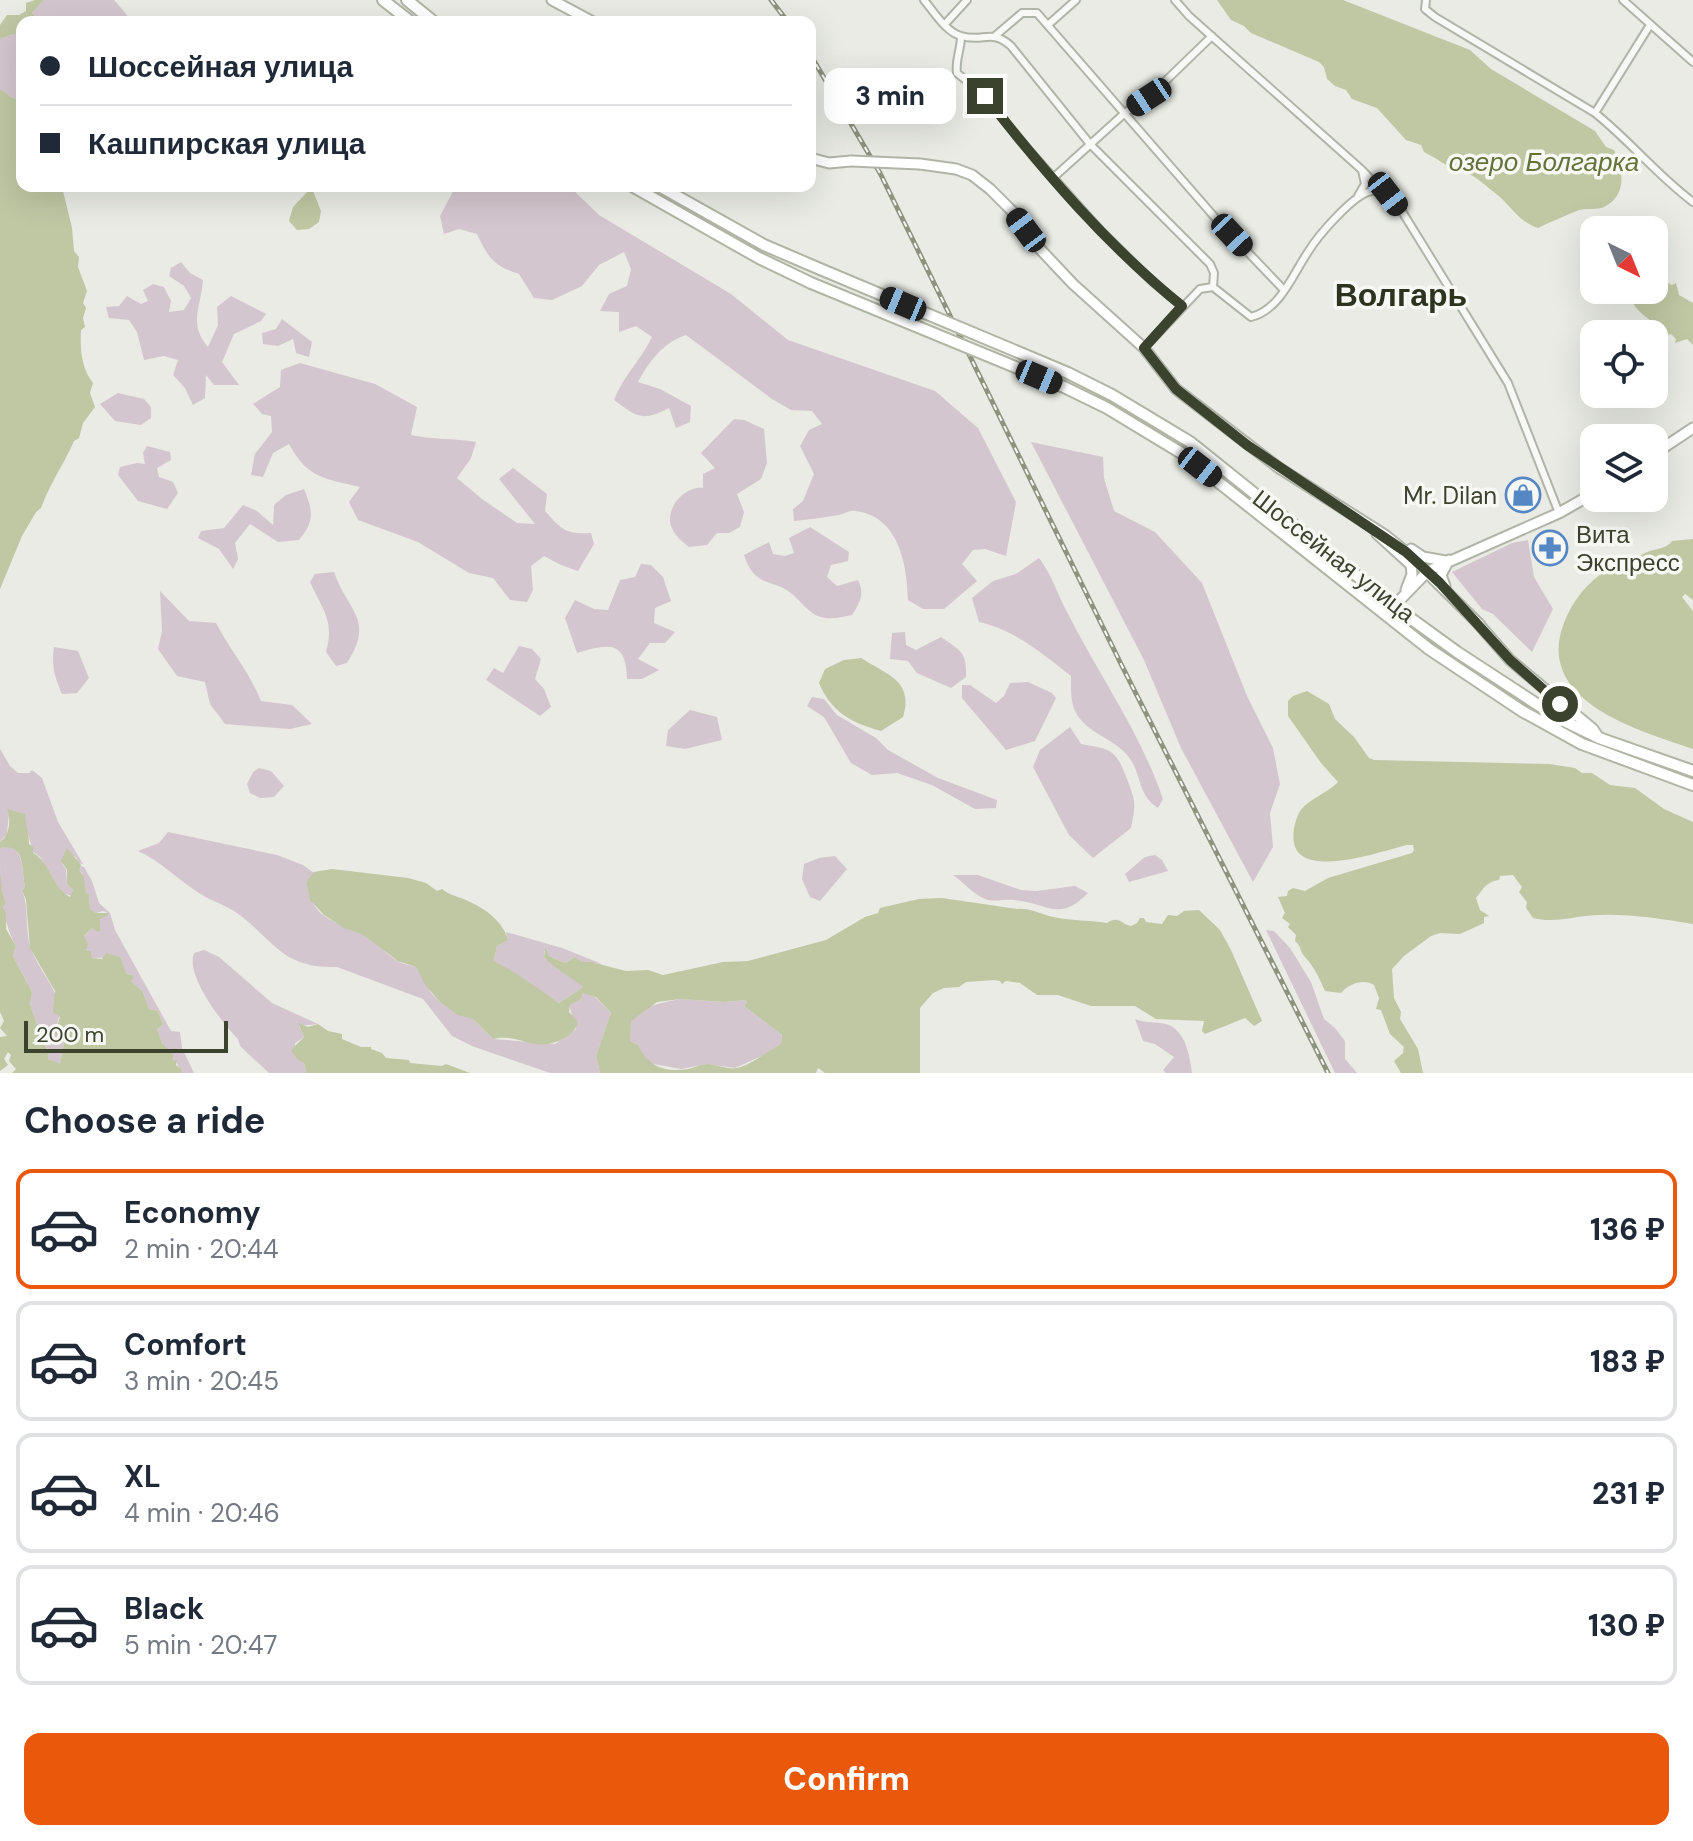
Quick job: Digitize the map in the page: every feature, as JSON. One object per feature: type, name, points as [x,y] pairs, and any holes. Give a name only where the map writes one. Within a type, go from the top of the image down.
[{"type":"main road","points":[[383,0],[403,16]]},
{"type":"main road","points":[[407,0],[427,16]]},
{"type":"main road","points":[[552,0],[582,16]]},
{"type":"main road","name":"Шоссейная улица","points":[[816,160],[829,163],[920,164],[956,169],[972,175],[990,189],[1073,284],[1144,348],[1176,389],[1279,468],[1389,538],[1428,571],[1480,625]]},
{"type":"main road","name":"Шоссейная улица","points":[[643,192],[759,258],[811,283],[1064,387],[1107,408],[1183,454],[1386,616],[1477,683],[1582,744],[1693,785]]},
{"type":"main road","name":"Шоссейная улица","points":[[670,192],[764,245],[1068,373],[1112,395],[1190,442],[1394,606],[1558,718],[1599,738]]},
{"type":"main road","points":[[1668,445],[1693,428]]},
{"type":"main road","points":[[1386,616],[1428,571],[1580,501]]},
{"type":"main road","name":"Шоссейная улица","points":[[1366,523],[1411,565],[1412,574],[1405,593]]},
{"type":"main road","points":[[1389,538],[1423,557],[1449,560]]},
{"type":"main road","name":"Шоссейная улица","points":[[1449,560],[1441,575],[1442,582],[1510,660],[1593,729],[1599,738]]},
{"type":"main road","points":[[1599,738],[1693,771]]},
{"type":"street","points":[[924,0],[945,24],[961,36],[1001,37],[1011,46],[1090,144],[1210,264],[1214,273],[1213,287]]},
{"type":"street","points":[[945,24],[967,0]]},
{"type":"street","points":[[1049,24],[1076,0]]},
{"type":"street","points":[[1175,0],[1388,194],[1403,213],[1508,383],[1559,513]]},
{"type":"street","points":[[1426,0],[1425,9],[1435,17],[1595,113],[1618,131],[1643,160],[1693,202]]},
{"type":"street","points":[[1623,0],[1693,62]]},
{"type":"street","points":[[995,36],[1022,13],[1037,13],[1218,221],[1284,290]]},
{"type":"street","points":[[1595,113],[1650,25]]},
{"type":"street","points":[[961,36],[957,73],[985,96],[1101,231],[1182,306]]},
{"type":"street","points":[[1053,178],[1126,112],[1149,97],[1212,36]]},
{"type":"street","points":[[1144,348],[1200,289],[1213,287],[1251,317],[1262,315],[1296,274],[1308,252],[1357,197],[1365,184],[1362,170]]},
{"type":"street","points":[[1357,197],[1372,190],[1388,194]]},
{"type":"shaded area","points":[[44,0],[114,0],[128,16],[35,16],[32,13]]},
{"type":"shaded area","points":[[16,35],[16,99],[0,89],[0,39]]},
{"type":"shaded area","points":[[453,192],[575,192],[599,215],[731,294],[788,340],[935,391],[978,428],[1016,502],[1006,556],[985,549],[973,550],[962,564],[977,581],[944,609],[923,609],[908,600],[906,572],[898,544],[882,522],[871,515],[854,511],[794,521],[793,509],[803,501],[814,474],[800,446],[809,430],[822,424],[812,411],[791,410],[772,399],[686,335],[658,353],[638,382],[660,389],[691,406],[690,422],[676,428],[669,408],[640,416],[614,400],[652,337],[636,326],[619,332],[619,312],[600,311],[609,294],[627,286],[631,269],[624,252],[599,265],[582,286],[552,300],[534,298],[519,274],[493,260],[477,234],[459,229],[444,234],[440,216]]},
{"type":"shaded area","points":[[181,262],[190,273],[203,280],[197,323],[198,331],[208,347],[218,325],[217,307],[231,296],[266,314],[261,321],[234,334],[222,362],[239,385],[214,385],[206,375],[205,398],[193,405],[185,388],[173,375],[178,360],[164,356],[144,360],[137,332],[129,320],[109,318],[106,307],[119,306],[127,296],[141,304],[148,301],[143,290],[153,284],[164,287],[171,301],[169,312],[184,310],[191,298],[184,286],[169,276],[171,268]]},
{"type":"shaded area","points":[[282,319],[312,342],[309,357],[296,353],[293,339],[278,346],[263,344],[262,333],[276,329]]},
{"type":"shaded area","points":[[300,363],[375,384],[417,407],[411,435],[476,442],[471,458],[457,478],[517,523],[535,524],[499,479],[513,468],[547,494],[545,511],[560,526],[570,532],[591,533],[594,544],[578,571],[544,556],[531,566],[533,590],[527,602],[510,600],[493,578],[469,573],[418,542],[358,520],[349,502],[360,487],[327,479],[310,471],[289,444],[273,453],[263,477],[251,475],[255,454],[272,432],[271,416],[262,414],[253,404],[280,387],[281,370]]},
{"type":"shaded area","points":[[118,393],[144,399],[151,407],[151,418],[141,425],[115,421],[100,404]]},
{"type":"shaded area","points":[[734,419],[764,429],[767,463],[761,479],[737,494],[744,512],[740,527],[729,533],[717,533],[707,545],[689,547],[672,529],[672,508],[685,493],[703,488],[703,474],[715,468],[701,453]]},
{"type":"shaded area","points":[[1031,442],[1103,457],[1104,478],[1114,511],[1155,532],[1202,583],[1247,696],[1273,748],[1280,784],[1270,813],[1273,847],[1253,882],[1181,748],[1144,660]]},
{"type":"shaded area","points":[[147,446],[170,452],[171,460],[157,468],[159,477],[173,482],[178,493],[167,509],[138,501],[118,475],[120,467],[145,464],[143,453]]},
{"type":"shaded area","points":[[304,489],[311,516],[299,540],[278,542],[250,524],[235,543],[238,559],[233,569],[219,549],[198,538],[201,531],[224,528],[243,505],[257,511],[273,525],[274,505],[286,495]]},
{"type":"shaded area","points":[[810,527],[849,552],[848,561],[831,565],[827,577],[837,586],[858,580],[861,598],[852,615],[833,618],[817,616],[784,588],[758,578],[748,565],[744,555],[769,542],[773,554],[785,556],[794,553],[789,538]]},
{"type":"shaded area","points":[[1528,540],[1534,577],[1553,609],[1532,652],[1493,614],[1482,609],[1452,572],[1512,543]]},
{"type":"shaded area","points":[[1039,558],[1143,750],[1163,799],[1158,808],[1146,797],[1128,756],[1087,726],[1076,713],[1071,676],[1016,637],[979,622],[972,598],[993,581],[1016,574]]},
{"type":"shaded area","points":[[641,564],[651,565],[663,577],[671,601],[655,608],[654,623],[675,632],[665,643],[650,643],[638,659],[659,670],[642,679],[627,679],[626,666],[619,651],[606,647],[577,653],[565,618],[575,600],[594,609],[608,610],[620,580],[635,577]]},
{"type":"shaded area","points":[[334,572],[359,625],[359,636],[347,663],[336,666],[326,652],[328,623],[310,582],[315,574]]},
{"type":"shaded area","points":[[160,591],[189,621],[216,623],[261,701],[292,705],[312,724],[290,729],[225,724],[210,704],[205,682],[177,676],[158,649],[162,631]]},
{"type":"shaded area","points":[[905,632],[906,645],[916,650],[941,637],[964,657],[966,677],[951,688],[917,673],[908,661],[890,659],[892,633]]},
{"type":"shaded area","points":[[519,646],[532,649],[541,659],[535,679],[544,689],[551,707],[540,716],[486,680],[494,668],[503,673]]},
{"type":"shaded area","points":[[54,647],[78,651],[89,678],[77,693],[62,694],[54,671]]},
{"type":"shaded area","points":[[1028,682],[1056,698],[1035,741],[1006,750],[962,698],[962,685],[970,685],[996,703],[1004,696],[1010,683]]},
{"type":"shaded area","points":[[812,697],[824,699],[837,715],[876,738],[888,750],[938,778],[997,800],[996,808],[975,809],[932,785],[897,773],[872,775],[851,763],[824,717],[807,706]]},
{"type":"shaded area","points":[[690,710],[717,717],[722,740],[685,749],[666,746],[668,730]]},
{"type":"shaded area","points":[[1070,727],[1081,744],[1112,752],[1116,756],[1134,798],[1131,828],[1093,858],[1069,835],[1033,767],[1040,750]]},
{"type":"shaded area","points":[[0,749],[18,773],[32,770],[42,778],[58,822],[83,864],[78,863],[76,857],[66,854],[62,863],[67,884],[73,890],[72,896],[62,893],[40,857],[33,852],[20,813],[9,812],[7,834],[0,842]]},
{"type":"shaded area","points":[[259,768],[271,771],[284,786],[274,797],[260,798],[250,793],[247,784]]},
{"type":"shaded area","points":[[168,832],[277,855],[303,865],[314,873],[306,882],[309,895],[319,911],[368,937],[398,961],[416,967],[440,1002],[473,1019],[493,1039],[555,1044],[576,1029],[569,1005],[581,999],[583,993],[591,993],[611,1013],[596,1056],[600,1073],[550,1073],[472,1046],[452,1036],[423,999],[337,967],[318,966],[291,958],[237,913],[199,893],[138,851],[159,843]]},
{"type":"shaded area","points":[[11,846],[22,864],[25,887],[22,890],[30,946],[59,1005],[56,1027],[64,1042],[60,1065],[48,1059],[49,1051],[30,1004],[32,992],[13,956],[16,946],[4,911],[0,873],[0,848]]},
{"type":"shaded area","points":[[1155,855],[1168,871],[1129,882],[1125,874],[1145,857]]},
{"type":"shaded area","points":[[835,856],[847,869],[820,901],[810,897],[802,879],[804,864]]},
{"type":"shaded area","points":[[80,866],[84,867],[92,881],[99,903],[110,913],[115,930],[171,1031],[180,1032],[182,1048],[194,1073],[181,1073],[176,1061],[173,1061],[173,1055],[162,1043],[157,1029],[163,1025],[158,1011],[149,1009],[143,992],[131,981],[132,975],[126,973],[118,957],[92,958],[91,952],[86,951],[84,936],[92,928],[100,931],[100,918],[108,913],[96,913],[90,909],[89,895],[82,873],[78,870]]},
{"type":"shaded area","points":[[953,875],[978,875],[1021,890],[1075,886],[1088,893],[1069,907],[1053,909],[1014,900],[986,899]]},
{"type":"shaded area","points":[[1266,930],[1274,931],[1290,948],[1311,982],[1324,1019],[1345,1041],[1345,1059],[1357,1073],[1335,1073]]},
{"type":"shaded area","points":[[506,932],[562,948],[602,964],[582,962],[575,957],[565,963],[549,956],[544,950],[544,957],[583,987],[559,1003],[494,961],[497,946],[508,940]]},
{"type":"shaded area","points":[[204,950],[219,957],[272,1003],[318,1024],[299,1026],[304,1037],[295,1043],[296,1056],[304,1063],[306,1073],[269,1073],[240,1046],[207,998],[195,973],[194,953]]},
{"type":"shaded area","points":[[680,999],[745,1000],[744,1006],[782,1035],[781,1044],[735,1068],[707,1064],[681,1069],[648,1063],[641,1056],[638,1045],[630,1041],[631,1020],[646,1008]]},
{"type":"shaded area","points":[[1135,1019],[1166,1024],[1178,1031],[1188,1051],[1192,1073],[1166,1073],[1163,1070],[1174,1057],[1155,1044],[1143,1041]]},
{"type":"water","points":[[44,0],[32,13],[35,16],[16,16],[16,35],[0,39],[0,25],[7,15],[19,15],[26,11],[26,3]]},
{"type":"water","name":"озеро Болгарка","points":[[1217,0],[1343,0],[1470,50],[1491,69],[1595,131],[1606,147],[1614,150],[1617,158],[1621,182],[1617,196],[1604,207],[1579,210],[1538,228],[1531,225],[1475,178],[1452,169],[1424,152],[1421,145],[1406,140],[1377,108],[1352,99],[1346,90],[1335,86],[1327,79],[1319,62],[1251,33],[1231,20]]},
{"type":"water","points":[[0,89],[16,99],[16,192],[63,192],[74,251],[79,257],[78,267],[87,291],[83,303],[86,308],[83,318],[85,327],[81,330],[81,351],[93,383],[90,393],[95,407],[83,423],[79,438],[74,441],[41,508],[22,536],[0,589]]},
{"type":"water","points":[[307,192],[313,192],[321,211],[319,222],[309,229],[297,230],[289,221],[293,207]]},
{"type":"water","points":[[1668,283],[1676,283],[1679,295],[1693,303],[1693,345],[1687,339],[1675,343],[1676,339],[1668,335],[1668,320],[1650,320],[1634,304],[1668,304]]},
{"type":"water","points":[[1693,539],[1693,600],[1685,594],[1682,597],[1693,611],[1693,749],[1623,723],[1600,711],[1581,696],[1566,678],[1559,657],[1561,632],[1567,615],[1594,580],[1604,572],[1672,541]]},
{"type":"water","points":[[861,658],[889,674],[905,695],[903,717],[881,731],[861,724],[836,709],[819,683],[825,669],[844,660]]},
{"type":"water","points":[[1307,691],[1329,704],[1335,719],[1374,760],[1549,764],[1575,768],[1582,773],[1592,773],[1610,785],[1635,788],[1664,809],[1693,822],[1693,924],[1624,915],[1550,920],[1533,918],[1519,892],[1522,887],[1513,875],[1500,876],[1476,898],[1480,910],[1489,916],[1484,917],[1484,923],[1460,934],[1431,936],[1392,969],[1394,998],[1401,1012],[1400,1019],[1418,1049],[1423,1073],[1401,1073],[1394,1061],[1403,1053],[1404,1047],[1390,1034],[1381,1010],[1376,1009],[1379,998],[1374,985],[1361,982],[1341,993],[1325,991],[1295,941],[1296,935],[1288,927],[1290,924],[1282,918],[1285,913],[1278,897],[1287,896],[1293,888],[1305,891],[1328,878],[1414,850],[1413,845],[1407,845],[1362,857],[1326,861],[1311,860],[1300,854],[1293,835],[1299,813],[1338,782],[1288,716],[1288,701]]},
{"type":"water","points":[[7,809],[25,814],[33,853],[70,897],[73,890],[67,884],[67,870],[61,861],[67,848],[81,865],[79,870],[89,894],[90,909],[96,913],[108,913],[100,919],[100,931],[92,928],[84,936],[88,943],[86,951],[91,951],[92,958],[102,959],[106,953],[120,957],[126,973],[134,976],[131,981],[143,992],[149,1009],[158,1011],[163,1025],[157,1029],[162,1043],[173,1054],[173,1061],[177,1060],[176,1065],[182,1070],[181,1073],[12,1073],[16,1069],[9,1061],[11,1055],[8,1052],[4,1059],[8,1065],[0,1071],[0,1037],[7,1036],[0,1028],[4,1021],[0,1012],[0,870],[6,903],[3,907],[6,929],[16,946],[13,956],[32,992],[30,1004],[49,1052],[48,1059],[60,1064],[64,1043],[55,1033],[60,1017],[53,1012],[55,991],[30,948],[21,858],[14,849],[0,848],[9,827]]},
{"type":"water","points":[[332,869],[408,878],[476,905],[498,922],[508,940],[497,946],[494,961],[559,1003],[583,987],[544,957],[545,948],[549,956],[565,963],[575,957],[582,962],[626,971],[648,970],[663,975],[723,962],[748,961],[826,940],[865,917],[878,913],[880,908],[919,899],[942,898],[1026,909],[1070,920],[1107,923],[1117,920],[1131,926],[1140,918],[1162,924],[1168,915],[1177,916],[1184,911],[1199,910],[1220,930],[1262,1021],[1254,1026],[1245,1018],[1205,1034],[1202,1031],[1204,1021],[1156,1019],[1135,1006],[1091,1006],[1058,995],[1037,995],[1020,983],[1006,981],[1002,984],[994,980],[966,982],[959,987],[933,993],[920,1008],[920,1073],[825,1073],[818,1068],[816,1073],[600,1073],[596,1056],[611,1013],[596,997],[583,993],[581,999],[570,1005],[569,1012],[578,1022],[577,1025],[574,1031],[555,1042],[537,1044],[512,1038],[493,1039],[473,1019],[458,1015],[440,1002],[426,986],[416,967],[398,961],[362,934],[344,928],[324,915],[310,900],[306,882],[314,872]],"holes":[[[680,999],[745,1000],[744,1006],[782,1035],[781,1044],[737,1068],[707,1064],[672,1070],[652,1063],[638,1045],[630,1041],[631,1021],[657,1002]]]},
{"type":"water","points":[[298,1023],[308,1027],[318,1024],[328,1031],[342,1034],[342,1039],[361,1047],[371,1047],[386,1058],[409,1060],[410,1063],[446,1064],[470,1073],[306,1073],[304,1063],[291,1050],[304,1037]]},
{"type":"railway","points":[[771,0],[783,16]]},
{"type":"railway","points":[[816,64],[880,173],[1121,664],[1328,1073]]},
{"type":"place","name":"Mr. Dilan","points":[[1523,495]]},
{"type":"place","name":"Вита Экспресс","points":[[1550,548]]},
{"type":"district","name":"Волгарь","points":[[1401,295]]},
{"type":"route","points":[[985,96],[1101,231],[1182,306],[1144,348],[1176,389],[1279,468],[1385,535],[1406,552],[1440,583],[1510,660],[1560,704]]}]
